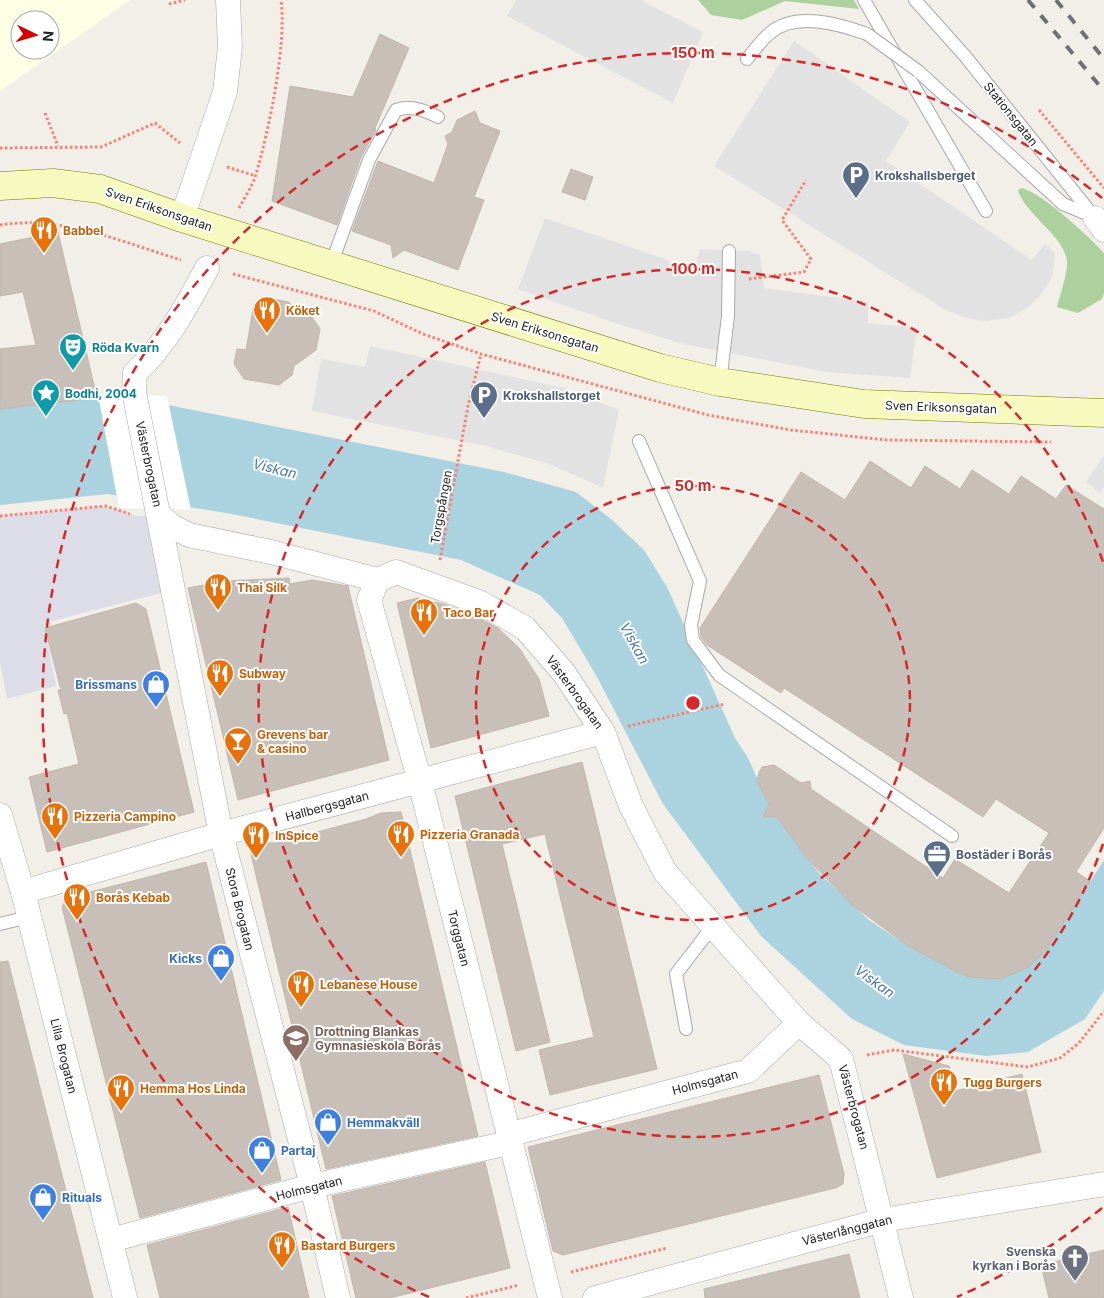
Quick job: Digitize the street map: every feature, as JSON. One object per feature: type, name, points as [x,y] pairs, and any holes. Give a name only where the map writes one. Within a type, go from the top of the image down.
[{"type":"street","points":[[182,218],[225,92],[230,47],[228,0]]},
{"type":"street","name":"Sven Eriksonsgatan","points":[[0,186],[53,183],[100,189],[182,218],[660,368],[720,382],[864,404],[1104,413]]},
{"type":"street","name":"Västerbrogatan","points":[[207,268],[177,323],[156,353],[135,373],[134,392],[160,516],[172,528],[189,535],[271,552],[378,580],[396,572],[482,603],[525,628],[564,673],[604,732],[631,806],[665,872],[799,1023],[841,1059],[902,1298]]},
{"type":"street","name":"Stora Brogatan","points":[[160,516],[221,834],[312,1186],[338,1298]]},
{"type":"street","name":"Torggatan","points":[[378,580],[369,600],[420,782],[508,1139],[550,1298]]},
{"type":"street","name":"Hallbergsgatan","points":[[23,892],[221,834],[604,732]]},
{"type":"street","name":"Lilla Brogatan","points":[[0,815],[4,847],[23,892],[125,1298]]},
{"type":"street","name":"Holmsgatan","points":[[111,1240],[312,1186],[508,1139],[748,1071],[799,1023]]},
{"type":"street","name":"Västerlånggatan","points":[[595,1298],[883,1220],[1104,1184]]},
{"type":"lane","points":[[864,0],[986,211]]},
{"type":"lane","name":"Stationsgatan","points":[[915,0],[964,56],[1099,224]]},
{"type":"lane","points":[[747,59],[770,32],[785,24],[810,21],[830,23],[867,34],[918,71],[1063,204],[1099,224]]},
{"type":"lane","points":[[331,265],[362,176],[396,110],[406,106],[426,111],[438,117]]},
{"type":"lane","points":[[720,382],[728,316],[729,251]]},
{"type":"lane","points":[[639,442],[700,581],[691,625],[693,640],[719,675],[952,836]]},
{"type":"lane","points":[[0,924],[29,917]]},
{"type":"lane","points":[[686,1029],[676,974],[714,926]]},
{"type":"path","points":[[169,4],[185,0]]},
{"type":"path","points":[[227,231],[256,176],[265,137],[281,42],[281,0]]},
{"type":"path","points":[[46,113],[58,146]]},
{"type":"path","points":[[0,148],[101,147],[155,123]]},
{"type":"path","points":[[729,284],[754,278],[804,272],[810,259],[782,220],[806,180]]},
{"type":"path","points":[[0,225],[33,221],[68,225],[120,241]]},
{"type":"path","name":"Torgspången","points":[[440,562],[468,406],[481,354]]},
{"type":"path","points":[[0,516],[106,506],[137,516],[160,516]]},
{"type":"path","points":[[604,732],[725,704]]},
{"type":"path","points":[[841,1059],[894,1050],[1028,1066],[1060,1058],[1079,1043],[1104,1011]]},
{"type":"shaded area","points":[[0,0],[130,0],[60,49],[60,10],[10,10],[10,60],[44,60],[0,91]]},
{"type":"shaded area","points":[[516,0],[640,0],[703,32],[673,103],[507,16]]},
{"type":"shaded area","name":"Krokshallsberget","points":[[794,41],[910,122],[886,161],[1032,260],[1045,244],[1055,253],[1054,268],[1050,281],[1039,297],[1027,308],[1009,318],[987,321],[965,318],[944,309],[714,166]]},
{"type":"shaded area","points":[[545,218],[694,269],[700,249],[748,251],[760,255],[764,288],[868,302],[868,323],[917,328],[910,378],[827,372],[683,344],[609,321],[518,289]]},
{"type":"shaded area","name":"Krokshallstorget","points":[[370,346],[564,388],[619,410],[603,488],[552,465],[486,446],[312,411],[321,359],[365,367]]},
{"type":"shaded area","points":[[1104,455],[1104,487],[1100,493],[1086,482]]},
{"type":"shaded area","points":[[106,506],[137,516],[160,516],[173,590],[44,623],[56,686],[7,699],[0,662],[0,516]]},
{"type":"green space","points":[[698,0],[854,0],[859,9],[785,1],[742,20],[711,15]]},
{"type":"green space","points":[[1021,188],[1040,197],[1052,206],[1077,226],[1104,253],[1104,293],[1102,299],[1078,313],[1057,307],[1064,284],[1067,261],[1053,234],[1023,200],[1018,191]]},
{"type":"water","name":"Viskan","points":[[97,398],[168,405],[504,472],[576,492],[611,519],[644,550],[667,587],[735,738],[748,758],[769,804],[768,808],[773,817],[777,817],[819,873],[869,920],[908,946],[970,977],[1001,979],[1029,967],[1046,950],[1104,860],[1104,991],[1085,1019],[1028,1052],[986,1056],[904,1045],[852,1019],[761,936],[663,804],[597,677],[562,618],[540,595],[461,560],[232,514],[108,494],[0,505],[0,409]]},
{"type":"pier","points":[[98,394],[167,396],[191,510],[119,508]]},
{"type":"building","points":[[380,34],[409,48],[375,128],[376,130],[361,157],[337,225],[272,201],[290,86],[353,97]]},
{"type":"building","points":[[475,111],[480,123],[500,131],[474,197],[484,200],[458,270],[404,250],[393,258],[391,245],[352,231],[378,161],[434,183],[448,144],[445,136],[452,132],[457,120]]},
{"type":"building","points":[[571,169],[593,177],[585,200],[562,192]]},
{"type":"building","points":[[58,232],[97,398],[0,409],[0,349],[36,345],[23,292],[0,296],[0,244]]},
{"type":"building","points":[[263,297],[289,302],[297,314],[312,317],[320,329],[316,350],[294,366],[292,375],[279,385],[244,379],[234,364],[237,349],[246,350],[254,304]]},
{"type":"building","points":[[870,461],[911,488],[925,466],[960,489],[972,470],[1009,494],[1021,476],[1056,499],[1066,485],[1104,509],[1104,828],[1076,872],[1090,881],[1046,950],[1029,967],[1001,979],[970,977],[959,973],[908,946],[851,904],[805,856],[777,817],[763,817],[769,804],[757,782],[759,772],[762,767],[774,765],[801,783],[810,781],[811,789],[943,878],[955,859],[1009,893],[1049,833],[996,799],[983,817],[784,688],[781,693],[707,645],[701,637],[700,628],[801,472],[845,500]]},
{"type":"building","points":[[289,578],[290,584],[312,580],[348,586],[389,760],[238,800],[188,588],[225,581]]},
{"type":"building","points":[[418,598],[443,604],[475,616],[498,628],[519,648],[539,679],[549,716],[431,748],[397,603]]},
{"type":"building","points":[[136,603],[146,609],[194,812],[47,852],[29,777],[79,764],[67,713],[64,714],[58,690],[61,690],[45,628]]},
{"type":"building","points":[[582,762],[657,1069],[550,1095],[539,1050],[594,1037],[545,834],[502,844],[550,1042],[516,1051],[455,796]]},
{"type":"building","points":[[401,812],[478,1136],[326,1169],[250,850],[269,843],[276,843],[366,819],[381,813]]},
{"type":"building","points":[[206,862],[281,1180],[140,1218],[62,907],[67,898]]},
{"type":"building","points":[[8,961],[93,1298],[0,1298],[0,962]]},
{"type":"building","points":[[903,1054],[949,1066],[955,1091],[1022,1074],[1041,1152],[937,1178]]},
{"type":"building","points":[[819,1075],[844,1174],[843,1184],[835,1188],[563,1255],[553,1251],[528,1147]]},
{"type":"building","points":[[485,1162],[510,1268],[390,1298],[356,1298],[332,1196]]},
{"type":"building","points":[[288,1207],[309,1298],[160,1298],[147,1245]]},
{"type":"building","name":"Svenska kyrkan i Borås","points":[[1104,1250],[1104,1298],[1049,1298],[1041,1265]]},
{"type":"building","points":[[849,1254],[860,1298],[705,1298],[704,1289]]},
{"type":"railway","points":[[1028,0],[1104,91]]},
{"type":"railway","points":[[1056,0],[1104,59]]},
{"type":"place","name":"Krokshallsberget","points":[[856,199]]},
{"type":"place","name":"Babbel","points":[[44,254]]},
{"type":"place","name":"Köket","points":[[267,334]]},
{"type":"place","name":"Röda Kvarn","points":[[73,371]]},
{"type":"place","name":"Bodhi, 2004","points":[[46,417]]},
{"type":"place","name":"Krokshallstorget","points":[[484,419]]},
{"type":"place","name":"Thai Silk","points":[[218,611]]},
{"type":"place","name":"Taco Bar","points":[[424,636]]},
{"type":"place","name":"Subway","points":[[220,697]]},
{"type":"place","name":"Brissmans","points":[[156,708]]},
{"type":"place","name":"Grevens bar & casino","points":[[238,765]]},
{"type":"place","name":"Pizzeria Campino","points":[[55,840]]},
{"type":"place","name":"Pizzeria Granada","points":[[401,858]]},
{"type":"place","name":"InSpice","points":[[256,859]]},
{"type":"place","name":"Bostäder i Borås","points":[[937,878]]},
{"type":"place","name":"Borås Kebab","points":[[77,921]]},
{"type":"place","name":"Kicks","points":[[221,982]]},
{"type":"place","name":"Lebanese House","points":[[301,1008]]},
{"type":"place","name":"Drottning Blankas Gymnasieskola Borås","points":[[296,1062]]},
{"type":"place","name":"Tugg Burgers","points":[[944,1106]]},
{"type":"place","name":"Hemma Hos Linda","points":[[121,1112]]},
{"type":"place","name":"Hemmakväll","points":[[328,1146]]},
{"type":"place","name":"Partaj","points":[[262,1174]]},
{"type":"place","name":"Rituals","points":[[43,1221]]},
{"type":"place","name":"Bastard Burgers","points":[[282,1269]]},
{"type":"place","name":"Svenska kyrkan i Borås","points":[[1075,1282]]}]
